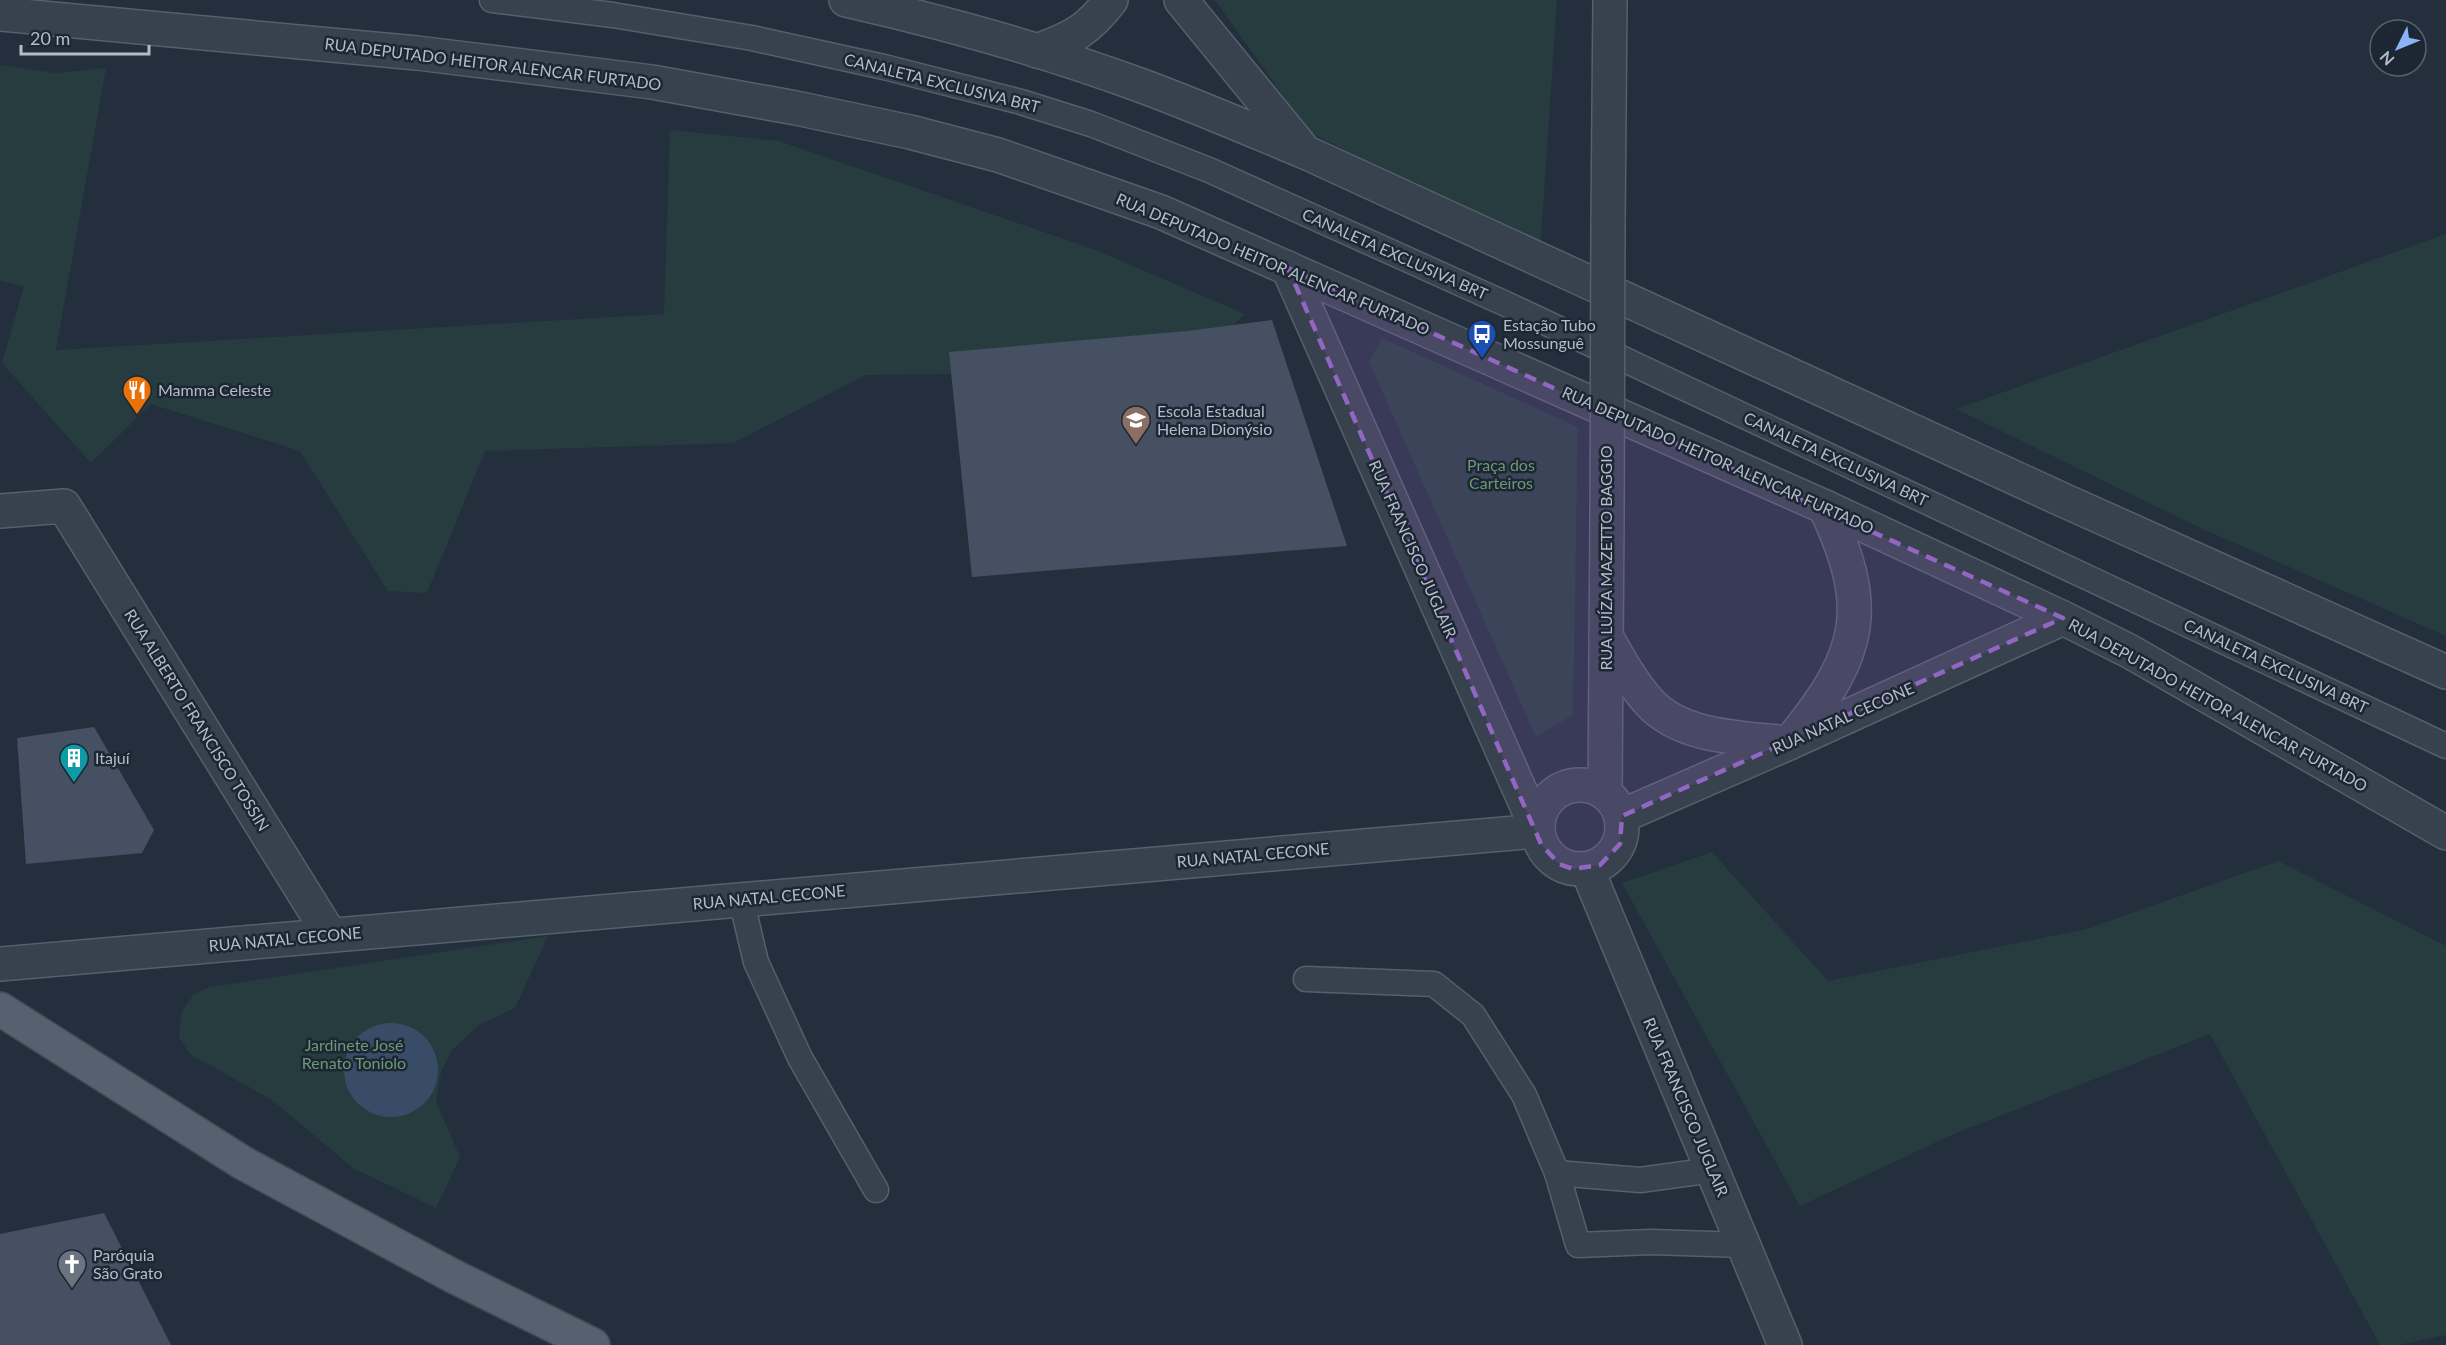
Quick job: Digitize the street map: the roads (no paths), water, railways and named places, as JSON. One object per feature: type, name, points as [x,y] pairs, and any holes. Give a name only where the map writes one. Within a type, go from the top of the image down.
[{"type":"main road","points":[[0,1009],[243,1163],[434,1266],[594,1345]]},
{"type":"street","points":[[846,0],[938,22],[1037,51],[1144,87],[1305,152],[2052,495],[2446,672]]},
{"type":"street","points":[[1037,51],[1071,39],[1097,18],[1111,0]]},
{"type":"street","points":[[1181,0],[1305,152]]},
{"type":"street","name":"RUA LUÍZA MAZETTO BAGGIO","points":[[1610,0],[1606,636],[1613,804]]},
{"type":"street","name":"RUA DEPUTADO HEITOR ALENCAR FURTADO","points":[[0,14],[540,67],[652,82],[796,108],[910,132],[998,155],[1161,212],[1825,507],[2063,618],[2139,657],[2446,833]]},
{"type":"street","name":"RUA FRANCISCO JUGLAIR","points":[[1288,268],[1538,831]]},
{"type":"street","name":"RUA ALBERTO FRANCISCO TOSSIN","points":[[0,511],[64,506],[330,935]]},
{"type":"street","points":[[1606,636],[1631,679],[1650,704],[1675,721],[1702,731],[1789,743],[1820,706],[1839,672],[1852,632],[1855,613],[1852,576],[1842,543],[1825,507]]},
{"type":"street","name":"RUA NATAL CECONE","points":[[1613,804],[1789,743],[2063,618]]},
{"type":"street","points":[[1579,784],[1593,787],[1613,804],[1623,830],[1620,844],[1612,856],[1600,865],[1587,869],[1573,869],[1559,864],[1549,855],[1538,831],[1544,804],[1554,794],[1566,787],[1579,784]]},
{"type":"street","name":"RUA NATAL CECONE","points":[[0,964],[1538,831]]},
{"type":"street","name":"RUA FRANCISCO JUGLAIR","points":[[1587,869],[1785,1345]]},
{"type":"lane","name":"CANALETA EXCLUSIVA BRT","points":[[492,0],[613,15],[752,38],[895,70],[1021,102],[1091,124],[1209,170],[1506,304],[2446,746]]},
{"type":"lane","points":[[741,899],[756,962],[800,1058],[876,1190]]},
{"type":"lane","points":[[1306,979],[1434,984],[1473,1015],[1524,1095],[1557,1173],[1578,1245],[1651,1242],[1744,1245]]},
{"type":"lane","points":[[1557,1173],[1640,1180],[1713,1170]]},
{"type":"water","points":[[391,1023],[409,1027],[424,1037],[434,1052],[438,1070],[434,1088],[424,1103],[409,1113],[391,1117],[373,1113],[358,1103],[348,1088],[344,1070],[348,1052],[358,1037],[373,1027]]},
{"type":"place","name":"Estação Tubo Mossunguê","points":[[1482,360]]},
{"type":"place","name":"Mamma Celeste","points":[[137,416]]},
{"type":"place","name":"Escola Estadual Helena Dionýsio","points":[[1136,446]]},
{"type":"place","name":"Itajuí","points":[[74,784]]},
{"type":"place","name":"Paróquia São Grato","points":[[72,1290]]},
{"type":"park label","name":"Praça dos Carteiros","points":[[1501,474]]},
{"type":"park label","name":"Jardinete José Renato Toniolo","points":[[354,1054]]}]
